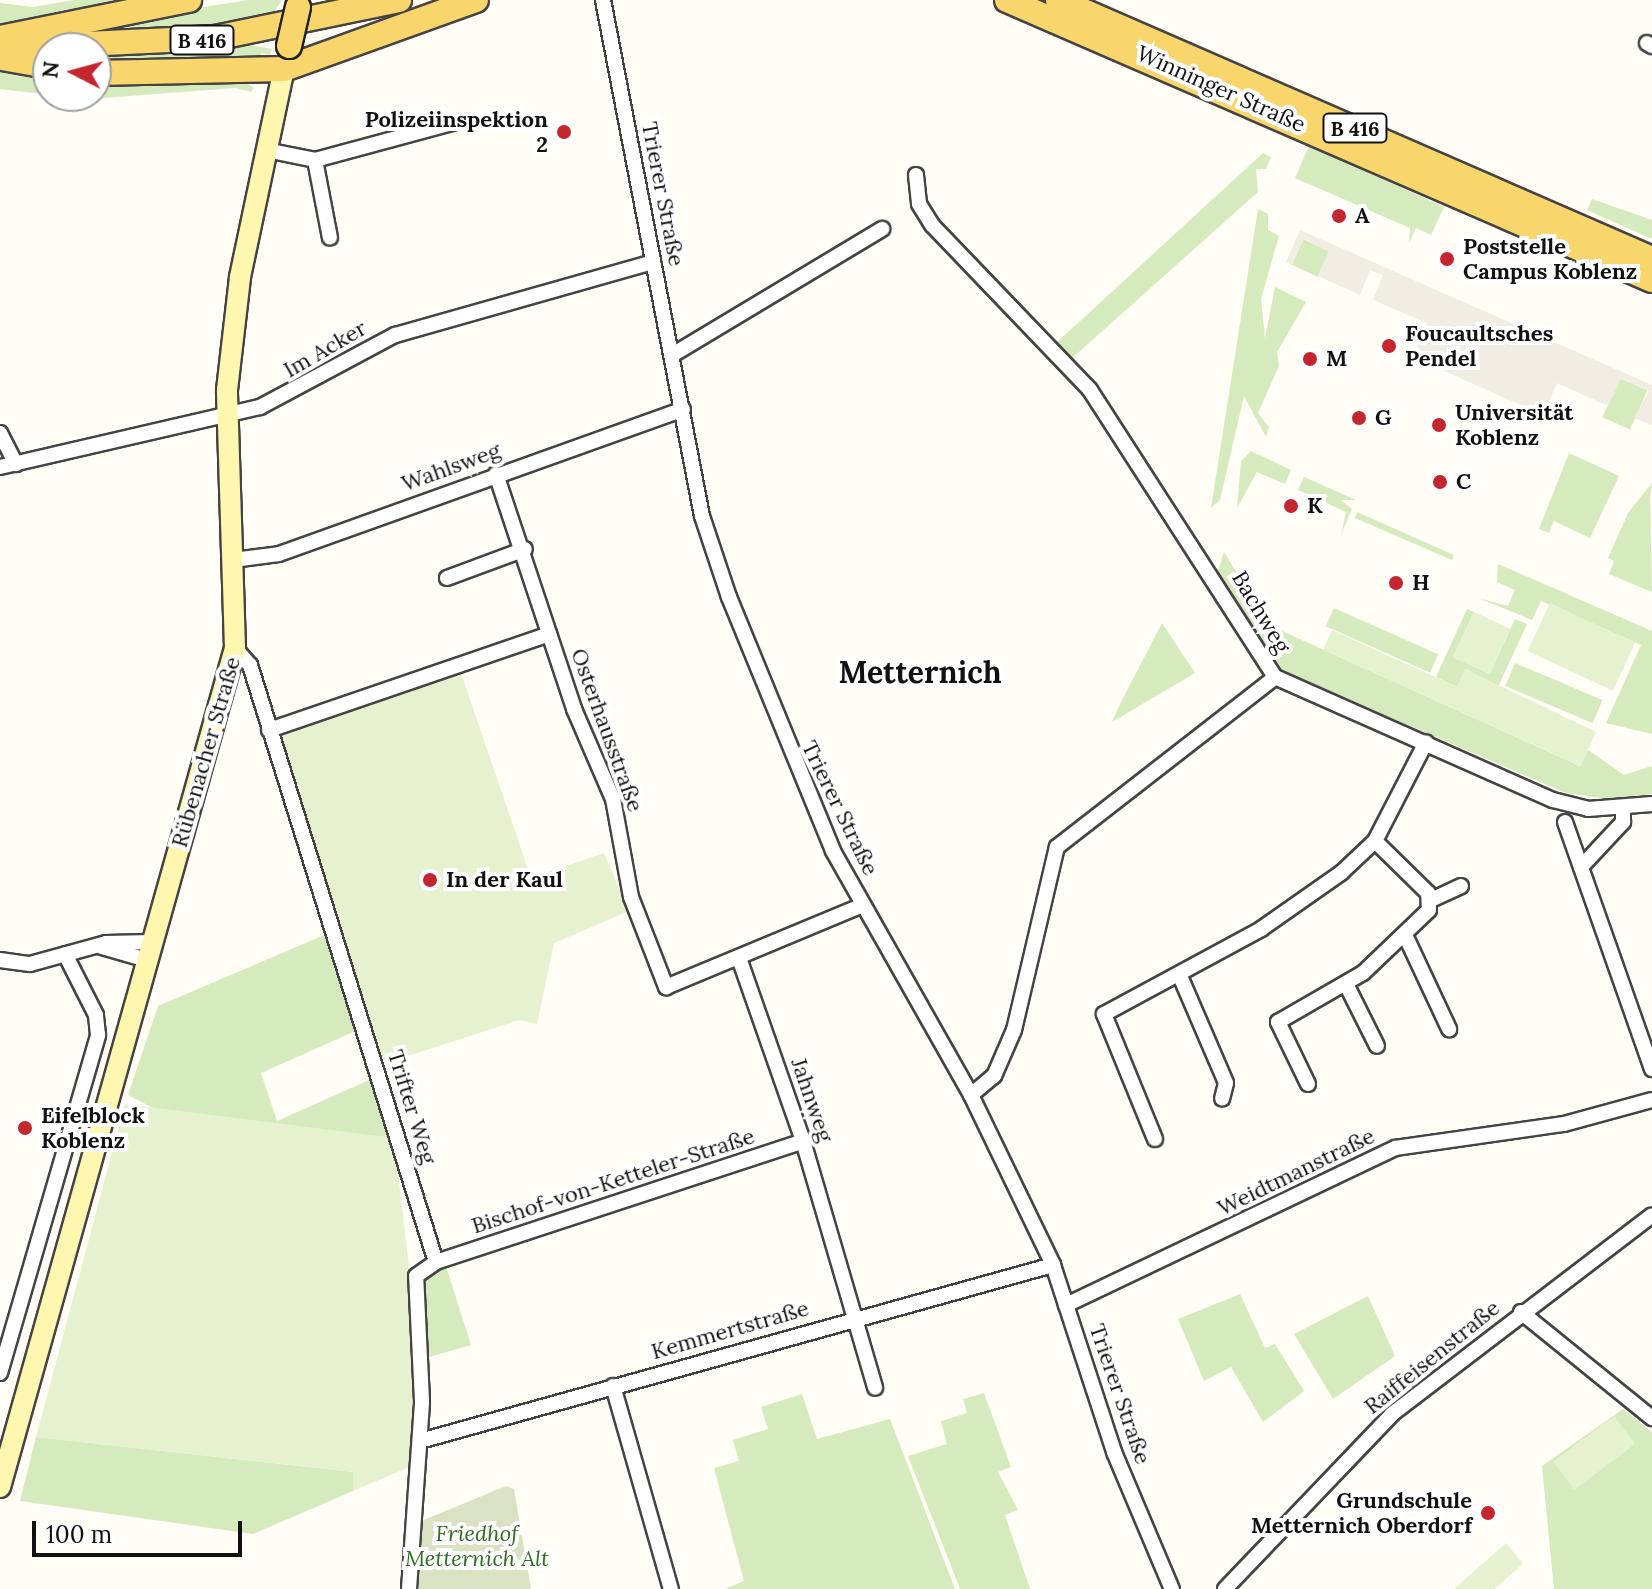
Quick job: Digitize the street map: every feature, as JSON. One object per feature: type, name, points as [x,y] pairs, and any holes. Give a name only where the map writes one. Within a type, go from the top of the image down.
[{"type":"main road","points":[[0,38],[189,0]]},
{"type":"main road","name":"B 416","points":[[0,48],[215,38],[399,0]]},
{"type":"main road","points":[[112,72],[286,57],[476,0]]},
{"type":"main road","name":"Winninger Straße","points":[[1007,0],[1652,274]]},
{"type":"main road","name":"Winninger Straße","points":[[1058,0],[1652,274]]},
{"type":"main road","name":"Rübenacher Straße","points":[[0,1487],[235,648],[226,415],[235,304],[299,4]]},
{"type":"main road","points":[[0,57],[32,63]]},
{"type":"street","name":"Trierer Straße","points":[[603,0],[653,262],[674,354],[702,516],[729,597],[807,794],[863,905],[971,1095],[1053,1265],[1114,1452],[1172,1589]]},
{"type":"street","points":[[266,150],[315,160],[452,123]]},
{"type":"street","points":[[315,160],[330,238]]},
{"type":"street","name":"Bachweg","points":[[916,175],[919,204],[932,225],[1090,390],[1275,677],[1057,847],[1014,1030],[994,1076],[971,1095]]},
{"type":"street","points":[[674,354],[882,229]]},
{"type":"street","name":"Im Acker","points":[[0,467],[226,415],[287,397],[395,335],[653,262]]},
{"type":"street","name":"Wahlsweg","points":[[233,560],[279,554],[683,409]]},
{"type":"street","points":[[0,433],[16,464]]},
{"type":"street","name":"Osterhausstraße","points":[[496,474],[525,549],[549,634],[613,799],[631,897],[666,987],[739,958]]},
{"type":"street","points":[[447,578],[525,549]]},
{"type":"street","points":[[269,730],[549,634]]},
{"type":"street","name":"Trifter Weg","points":[[235,648],[250,665],[436,1262]]},
{"type":"street","points":[[1275,677],[1553,800],[1623,808],[1652,804]]},
{"type":"street","points":[[1155,1139],[1104,1014],[1180,976],[1307,900],[1375,841],[1426,742]]},
{"type":"street","points":[[1581,867],[1623,822],[1623,808]]},
{"type":"street","points":[[1565,822],[1652,1069]]},
{"type":"street","points":[[1375,841],[1431,900]]},
{"type":"street","points":[[1308,1084],[1278,1022],[1346,984],[1406,937],[1431,900],[1461,886]]},
{"type":"street","points":[[739,958],[863,905]]},
{"type":"street","points":[[1406,937],[1449,1029]]},
{"type":"street","points":[[0,960],[30,964],[94,946],[149,951]]},
{"type":"street","points":[[0,1373],[4,1342],[98,1035],[65,954]]},
{"type":"street","name":"Jahnweg","points":[[739,958],[803,1141],[857,1317],[875,1388]]},
{"type":"street","points":[[1180,976],[1226,1083],[1222,1099]]},
{"type":"street","points":[[1346,984],[1377,1046]]},
{"type":"street","name":"Weidtmanstraße","points":[[1066,1305],[1395,1148],[1564,1124],[1652,1100]]},
{"type":"street","name":"Bischof-von-Ketteler-Straße","points":[[436,1262],[803,1141]]},
{"type":"street","name":"Raiffeisenstraße","points":[[1225,1589],[1392,1414],[1521,1312],[1652,1215]]},
{"type":"street","points":[[409,1589],[420,1441],[416,1276],[436,1262]]},
{"type":"street","name":"Kemmertstraße","points":[[420,1441],[857,1317],[1053,1265]]},
{"type":"street","points":[[1521,1312],[1652,1418]]},
{"type":"street","points":[[613,1386],[671,1589]]},
{"type":"green space","points":[[74,0],[154,0],[62,10],[0,28],[0,3],[33,7]]},
{"type":"green space","points":[[249,0],[282,0],[268,21],[193,31],[112,34],[68,28]]},
{"type":"green space","points":[[250,45],[272,49],[270,55],[261,53],[259,65],[112,67],[112,53]]},
{"type":"green space","points":[[0,66],[32,69],[32,92],[0,89]]},
{"type":"green space","points":[[112,77],[241,80],[254,88],[251,92],[235,88],[112,97]]},
{"type":"green space","points":[[1309,146],[1444,207],[1431,235],[1416,228],[1409,243],[1410,228],[1295,178]]},
{"type":"green space","points":[[1263,153],[1271,157],[1266,169],[1256,169],[1258,192],[1070,360],[1054,345]]},
{"type":"green space","points":[[1592,199],[1652,220],[1652,239],[1587,210]]},
{"type":"green space","points":[[1258,209],[1268,214],[1268,230],[1279,236],[1261,299],[1265,338],[1275,287],[1306,302],[1277,352],[1279,366],[1258,413],[1269,427],[1266,437],[1244,396],[1220,500],[1211,508]]},
{"type":"green space","points":[[1303,239],[1329,251],[1317,277],[1291,264]]},
{"type":"green space","points":[[1620,378],[1647,390],[1630,429],[1603,417]]},
{"type":"green space","points":[[1251,451],[1291,470],[1285,484],[1257,472],[1237,508],[1241,461]]},
{"type":"green space","points":[[1569,453],[1619,476],[1590,538],[1554,521],[1549,533],[1539,529]]},
{"type":"green space","points":[[1304,477],[1356,500],[1341,500],[1352,509],[1341,535],[1346,512],[1298,490]]},
{"type":"green space","points":[[1652,483],[1652,592],[1609,574],[1614,561],[1608,558],[1628,513]]},
{"type":"green space","points":[[1357,512],[1454,555],[1452,560],[1355,518]]},
{"type":"green space","points":[[1224,552],[1269,625],[1580,766],[1588,750],[1624,775],[1652,766],[1652,794],[1607,799],[1566,793],[1278,669],[1217,574]]},
{"type":"green space","points":[[1498,564],[1652,631],[1652,734],[1606,723],[1641,645],[1541,601],[1532,620],[1478,598],[1508,606],[1515,590],[1497,582]]},
{"type":"green space","points":[[1550,603],[1635,643],[1613,691],[1528,651]]},
{"type":"green space","points":[[1334,608],[1438,654],[1430,673],[1326,626]]},
{"type":"green space","points":[[1467,609],[1474,612],[1453,657],[1490,673],[1515,619],[1527,624],[1498,687],[1466,669],[1457,687],[1436,677]]},
{"type":"green space","points":[[1474,612],[1510,629],[1489,674],[1453,657]]},
{"type":"green space","points":[[1162,623],[1195,673],[1112,722],[1120,704]]},
{"type":"green space","points":[[1332,630],[1457,687],[1465,669],[1596,732],[1581,766],[1323,650]]},
{"type":"green space","points":[[1515,663],[1602,700],[1593,723],[1505,686]]},
{"type":"green space","points":[[461,673],[531,878],[604,853],[629,911],[554,943],[537,1024],[519,1020],[389,1062],[380,1057],[277,738]]},
{"type":"green space","points":[[329,933],[360,1029],[261,1073],[277,1121],[376,1077],[394,1138],[165,1114],[128,1095],[158,1006]]},
{"type":"green space","points":[[125,1104],[394,1138],[418,1344],[414,1465],[353,1491],[353,1472],[36,1437]]},
{"type":"green space","points":[[446,1266],[471,1345],[429,1357],[423,1274]]},
{"type":"green space","points":[[1240,1294],[1265,1348],[1275,1344],[1304,1391],[1263,1422],[1231,1367],[1204,1381],[1178,1319]]},
{"type":"green space","points":[[1368,1296],[1395,1356],[1333,1399],[1294,1334]]},
{"type":"green space","points":[[984,1393],[1011,1467],[998,1472],[1018,1510],[1005,1515],[1030,1589],[960,1589],[908,1456],[947,1444],[941,1421],[967,1413],[963,1399]]},
{"type":"green space","points":[[802,1394],[817,1439],[890,1419],[955,1589],[725,1589],[744,1581],[714,1468],[739,1461],[733,1440],[768,1429],[761,1407]]},
{"type":"green space","points":[[1623,1409],[1652,1432],[1652,1589],[1554,1589],[1542,1466]]},
{"type":"green space","points":[[1614,1416],[1635,1444],[1574,1490],[1553,1462]]},
{"type":"green space","points":[[36,1437],[354,1472],[353,1491],[253,1534],[20,1501]]},
{"type":"green space","name":"Friedhof Metternich Alt","points":[[506,1486],[514,1489],[531,1589],[415,1589],[419,1522]]},
{"type":"green space","points":[[1506,1543],[1523,1564],[1494,1589],[1454,1589]]},
{"type":"shaded area","points":[[1300,230],[1652,385],[1652,425],[1634,418],[1649,391],[1621,379],[1608,406],[1557,383],[1543,415],[1413,357],[1427,323],[1373,300],[1383,275],[1370,270],[1360,295],[1318,276],[1329,251],[1304,239],[1292,265],[1286,262]]},
{"type":"place","name":"Polizeiinspektion 2","points":[[564,132]]},
{"type":"place","name":"A","points":[[1339,216]]},
{"type":"place","name":"Poststelle Campus Koblenz","points":[[1447,259]]},
{"type":"place","name":"Foucaultsches Pendel","points":[[1389,346]]},
{"type":"place","name":"M","points":[[1310,359]]},
{"type":"place","name":"G","points":[[1359,418]]},
{"type":"place","name":"Universität Koblenz","points":[[1439,425]]},
{"type":"place","name":"C","points":[[1440,482]]},
{"type":"place","name":"K","points":[[1291,506]]},
{"type":"place","name":"H","points":[[1396,583]]},
{"type":"place","name":"In der Kaul","points":[[430,880]]},
{"type":"place","name":"Eifelblock Koblenz","points":[[25,1128]]},
{"type":"place","name":"Grundschule Metternich Oberdorf","points":[[1488,1513]]},
{"type":"district","name":"Metternich","points":[[920,672]]}]
